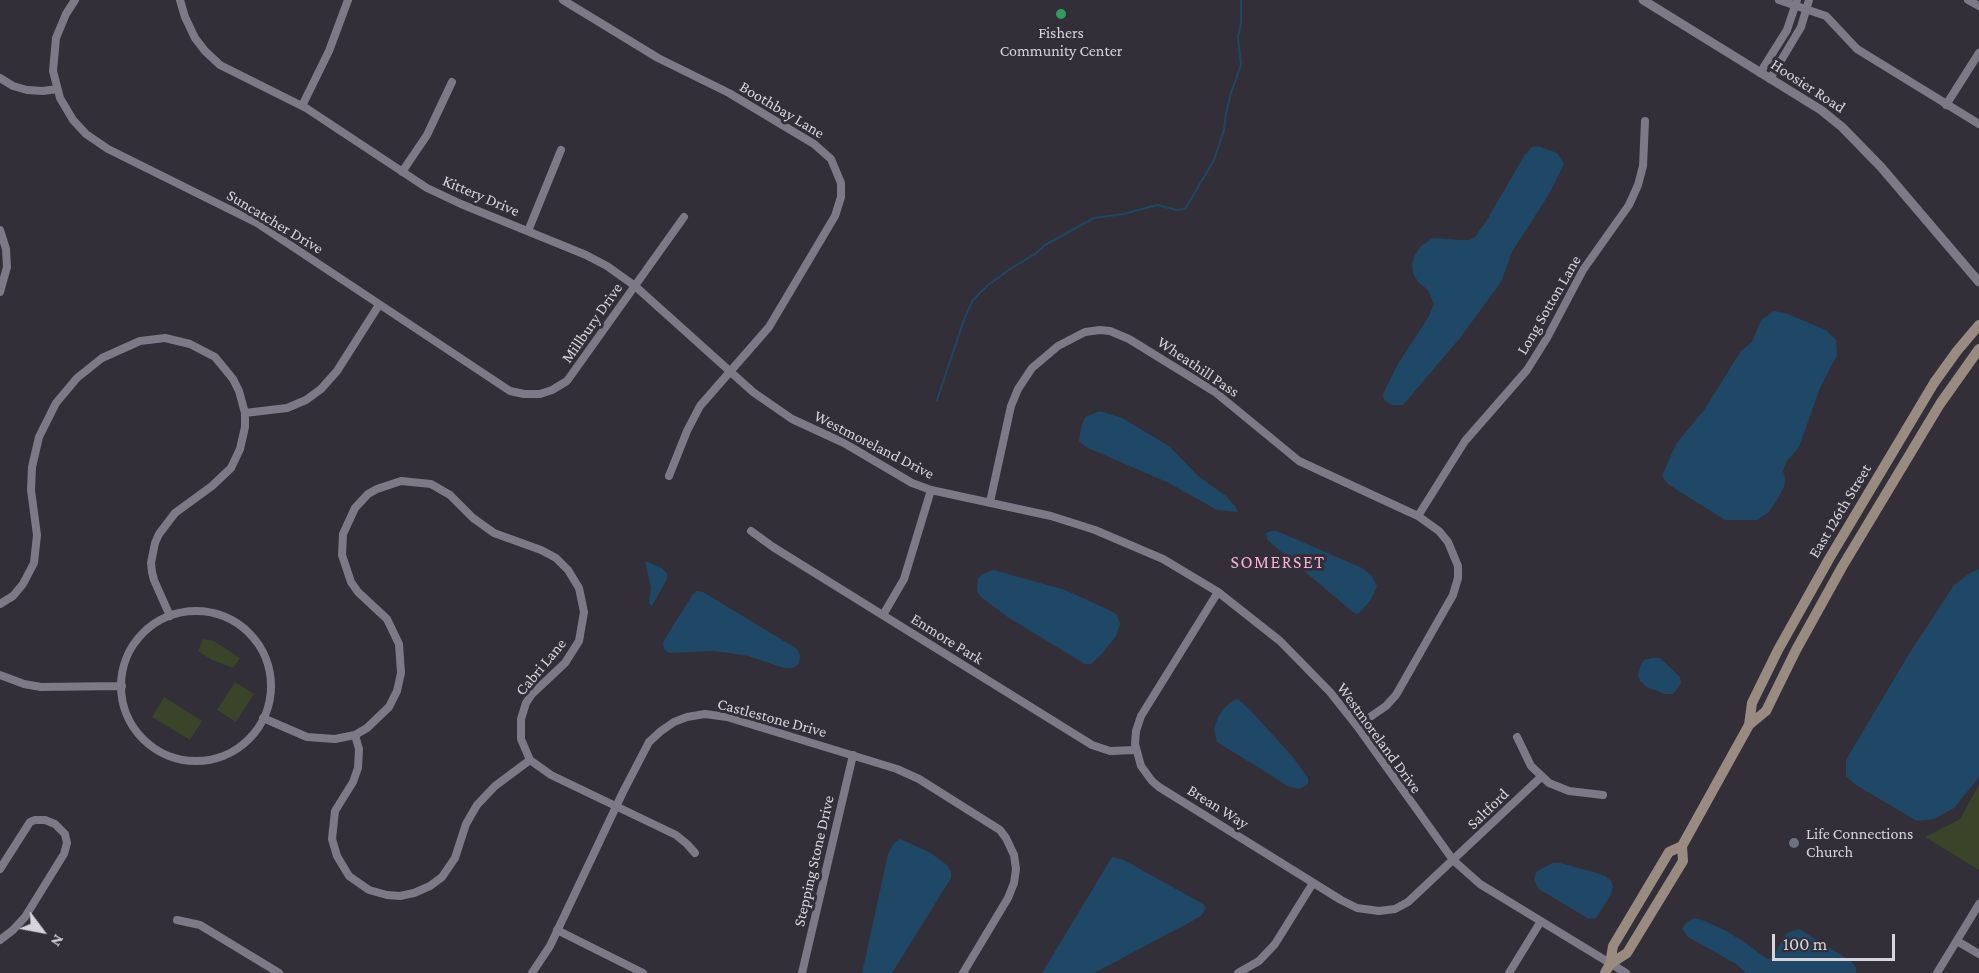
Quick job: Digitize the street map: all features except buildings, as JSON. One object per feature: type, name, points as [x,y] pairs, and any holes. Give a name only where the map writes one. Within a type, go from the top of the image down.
[{"type":"main road","name":"East 126th Street","points":[[1607,968],[1627,953],[1683,861],[1682,846],[1749,725],[1752,703],[1778,650],[1829,559],[1934,383],[1979,325]]},
{"type":"main road","name":"East 126th Street","points":[[1749,725],[1766,711],[1796,650],[1842,567],[1940,404],[1979,349]]},
{"type":"main road","name":"East 126th Street","points":[[1607,968],[1612,946],[1669,852],[1682,846]]},
{"type":"street","name":"Suncatcher Drive","points":[[75,0],[63,22],[55,46],[53,71],[57,89],[73,120],[94,141],[257,223],[505,388],[524,394],[540,393]]},
{"type":"street","name":"Kittery Drive","points":[[180,0],[191,31],[199,45],[227,70],[302,106],[427,188],[595,259],[635,286],[762,400],[782,413]]},
{"type":"street","points":[[302,106],[329,51],[348,0]]},
{"type":"street","name":"Boothbay Lane","points":[[563,0],[658,58],[729,93],[807,139],[824,152],[835,166],[841,190],[835,216],[769,327],[707,397],[693,418],[669,477]]},
{"type":"street","name":"Hoosier Road","points":[[1643,0],[1821,110],[1854,138],[1979,282]]},
{"type":"street","points":[[1779,0],[1808,4],[1830,18],[1857,49],[1979,124]]},
{"type":"street","points":[[1968,0],[1979,6]]},
{"type":"street","points":[[1760,73],[1787,30],[1796,3]]},
{"type":"street","points":[[1770,79],[1797,35],[1808,4]]},
{"type":"street","points":[[1946,105],[1979,53]]},
{"type":"street","points":[[0,78],[27,90],[57,89]]},
{"type":"street","points":[[402,172],[428,135],[452,82]]},
{"type":"street","name":"Long Sotton Lane","points":[[1418,516],[1465,441],[1527,370],[1547,338],[1582,270],[1629,205],[1635,194],[1643,166],[1645,121]]},
{"type":"street","points":[[528,231],[561,150]]},
{"type":"street","name":"Millbury Drive","points":[[540,393],[552,390],[567,381],[684,217]]},
{"type":"street","points":[[0,230],[6,249],[7,267],[0,292]]},
{"type":"street","points":[[245,413],[287,408],[306,400],[321,389],[337,371],[379,305]]},
{"type":"street","name":"Wheathill Pass","points":[[990,502],[1009,412],[1023,380],[1038,362],[1058,346],[1080,333],[1100,330],[1125,336],[1208,387],[1285,451],[1303,463],[1418,516],[1445,537],[1456,558],[1458,578],[1453,595],[1404,683],[1386,705],[1357,726]]},
{"type":"street","points":[[0,604],[13,596],[31,571],[36,553],[37,535],[31,490],[32,467],[43,427],[60,397],[89,367],[118,350],[140,341],[165,338],[190,344],[209,353],[230,373],[245,413],[242,441],[231,468],[212,486],[176,513],[164,526],[155,543],[151,563],[152,572],[170,616]]},
{"type":"street","name":"Westmoreland Drive","points":[[782,413],[903,478],[931,490],[1066,520],[1109,535],[1163,559],[1218,592],[1287,647],[1330,692],[1453,860],[1480,884],[1540,921],[1607,968],[1626,973]]},
{"type":"street","name":"Cabri Lane","points":[[263,718],[289,731],[316,739],[335,739],[355,735],[376,721],[389,707],[399,685],[402,665],[399,644],[391,625],[379,609],[358,592],[348,576],[342,555],[343,534],[350,515],[368,494],[393,482],[421,482],[438,487],[450,495],[473,518],[494,533],[541,550],[556,558],[568,570],[579,588],[584,612],[579,641],[566,663],[532,694],[526,703],[521,719],[521,739],[530,760]]},
{"type":"street","points":[[883,615],[906,572],[931,490]]},
{"type":"street","name":"Enmore Park","points":[[751,531],[773,547],[1092,745],[1110,751],[1136,750]]},
{"type":"street","points":[[1136,750],[1136,731],[1141,716],[1218,592]]},
{"type":"street","points":[[189,612],[211,613],[233,621],[250,634],[263,653],[270,675],[270,698],[263,718],[252,736],[232,752],[208,760],[182,759],[158,750],[139,734],[126,712],[122,686],[124,666],[135,644],[151,627],[170,616],[189,612]]},
{"type":"street","points":[[0,675],[15,682],[36,686],[122,686]]},
{"type":"street","name":"Castlestone Drive","points":[[532,973],[557,930],[649,742],[668,726],[687,717],[705,714],[727,717],[910,774],[1000,830],[1014,855],[1015,876],[1008,898],[963,973]]},
{"type":"street","points":[[355,735],[359,748],[358,768],[353,782],[335,811],[332,839],[337,856],[349,876],[364,887],[387,895],[406,895],[422,891],[442,878],[455,858],[466,824],[477,805],[495,786],[530,760],[551,775],[676,835],[694,853]]},
{"type":"street","points":[[1517,737],[1527,759],[1541,777],[1564,789],[1604,795]]},
{"type":"street","name":"Brean Way","points":[[1136,750],[1146,773],[1159,787],[1357,908],[1388,911],[1408,902],[1453,860]]},
{"type":"street","name":"Stepping Stone Drive","points":[[802,973],[853,755]]},
{"type":"street","name":"Saltford","points":[[1453,860],[1541,777]]},
{"type":"street","points":[[0,868],[30,822],[45,820],[55,824],[65,834],[66,848],[25,917],[0,940]]},
{"type":"street","points":[[1238,973],[1248,971],[1275,944],[1313,883]]},
{"type":"street","points":[[1937,973],[1979,904]]},
{"type":"street","points":[[177,920],[200,925],[279,973]]},
{"type":"street","points":[[1509,973],[1540,921]]},
{"type":"street","points":[[557,930],[643,973]]},
{"type":"street","points":[[1957,940],[1979,954]]},
{"type":"green space","points":[[203,639],[214,641],[240,658],[233,668],[212,660],[198,651]]},
{"type":"green space","points":[[235,682],[254,694],[236,722],[217,710]]},
{"type":"green space","points":[[164,697],[202,721],[190,740],[152,717]]},
{"type":"green space","points":[[1979,785],[1979,870],[1925,837],[1960,819]]},
{"type":"water","points":[[1538,146],[1557,153],[1564,164],[1549,194],[1512,252],[1501,282],[1460,338],[1403,405],[1392,405],[1384,400],[1383,394],[1399,362],[1428,318],[1434,304],[1428,290],[1413,274],[1412,264],[1415,255],[1421,246],[1433,238],[1469,240],[1475,237],[1524,156],[1532,147]]},
{"type":"water","points":[[1774,311],[1785,313],[1826,330],[1836,340],[1837,355],[1820,388],[1799,447],[1787,461],[1783,471],[1784,487],[1769,512],[1757,520],[1725,520],[1668,484],[1662,476],[1676,444],[1704,410],[1741,351],[1752,342],[1761,320]]},
{"type":"water","points":[[1100,411],[1122,418],[1169,446],[1198,476],[1226,496],[1238,512],[1217,510],[1169,483],[1086,447],[1079,441],[1085,417]]},
{"type":"water","points":[[1277,531],[1362,568],[1371,575],[1377,586],[1371,600],[1358,614],[1354,613],[1267,539],[1266,533]]},
{"type":"water","points":[[645,561],[660,567],[667,573],[667,579],[652,606],[649,603],[651,588]]},
{"type":"water","points":[[1979,569],[1979,777],[1954,808],[1934,819],[1917,821],[1856,785],[1846,776],[1846,760],[1909,654],[1954,585]]},
{"type":"water","points":[[994,570],[1065,590],[1109,610],[1117,615],[1120,624],[1116,636],[1101,655],[1091,664],[1085,664],[1009,618],[981,597],[977,591],[978,579],[982,574]]},
{"type":"water","points":[[697,591],[703,592],[797,649],[800,655],[799,664],[793,668],[784,668],[748,656],[712,651],[669,653],[664,649],[663,642]]},
{"type":"water","points":[[1660,658],[1680,677],[1681,683],[1673,694],[1665,694],[1647,687],[1640,681],[1638,675],[1641,664],[1644,660]]},
{"type":"water","points":[[1238,699],[1292,756],[1308,778],[1308,784],[1300,789],[1288,786],[1217,742],[1214,729],[1218,717],[1223,709]]},
{"type":"water","points":[[900,839],[929,852],[947,865],[951,871],[951,878],[892,973],[862,973],[888,854],[894,843]]},
{"type":"water","points":[[1112,857],[1122,859],[1203,904],[1206,908],[1201,916],[1094,973],[1042,973]]},
{"type":"water","points":[[1552,863],[1593,872],[1611,881],[1613,887],[1610,896],[1596,918],[1589,919],[1539,889],[1534,880],[1536,872]]},
{"type":"water","points":[[1694,918],[1726,931],[1767,959],[1771,959],[1787,933],[1799,929],[1851,961],[1856,968],[1856,973],[1746,973],[1736,964],[1688,937],[1682,929]]},
{"type":"waterway","points":[[937,400],[965,317],[973,300],[987,286],[1045,245],[1094,218],[1124,214],[1157,205],[1177,210],[1185,209],[1214,160],[1224,130],[1231,93],[1241,65],[1238,37],[1241,23],[1241,0]]},
{"type":"place","name":"Fishers Community Center","points":[[1061,14]]},
{"type":"place","name":"Life Connections Church","points":[[1794,843]]},
{"type":"district","name":"SOMERSET","points":[[1278,562]]}]
